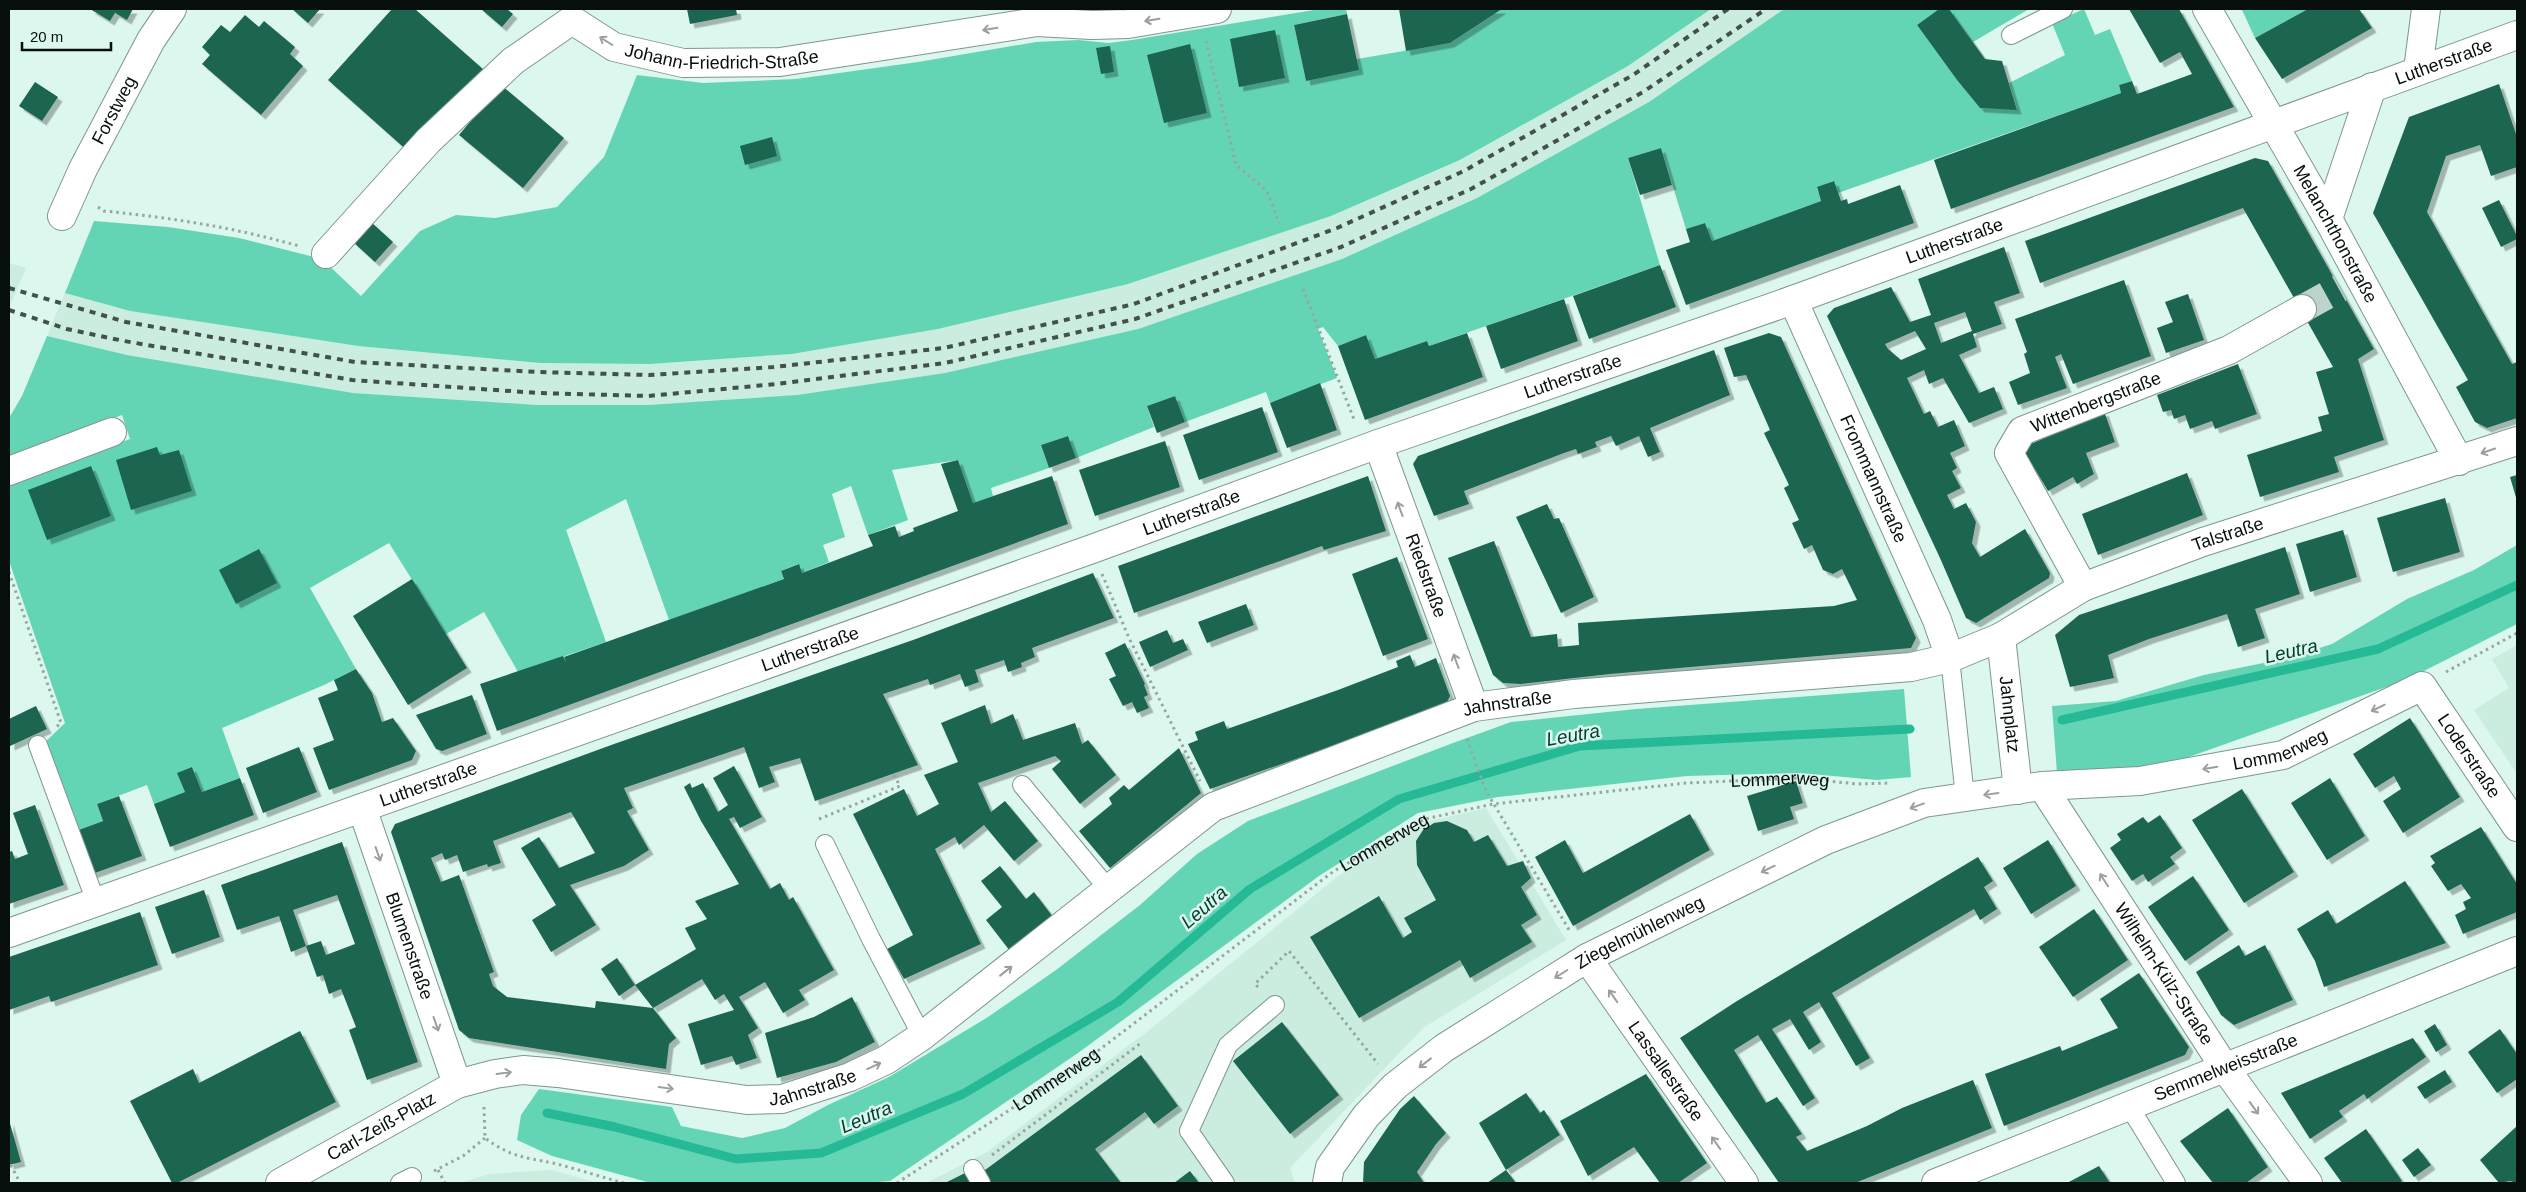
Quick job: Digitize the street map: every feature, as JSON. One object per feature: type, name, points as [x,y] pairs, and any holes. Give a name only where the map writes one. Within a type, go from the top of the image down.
[{"type":"street","name":"Forstweg","points":[[67,207],[83,169],[151,40],[172,9]]},
{"type":"street","name":"Johann-Friedrich-Straße","points":[[326,254],[428,141],[512,61],[569,14],[614,47],[683,63],[780,62],[1037,22],[1092,25],[1128,24],[1217,9]]},
{"type":"street","name":"Melanchthonstraße","points":[[2207,9],[2328,219],[2349,282],[2459,461]]},
{"type":"street","points":[[2418,70],[2426,9]]},
{"type":"street","name":"Lutherstraße","points":[[9,933],[1119,539],[1367,436],[1793,300],[2272,123],[2517,35]]},
{"type":"street","name":"Lutherstraße","points":[[2328,219],[2372,87]]},
{"type":"street","name":"Frommannstraße","points":[[1793,300],[1937,620],[1950,658]]},
{"type":"street","name":"Wittenbergstraße","points":[[2083,587],[2009,453],[2022,431],[2229,350],[2302,309]]},
{"type":"street","points":[[9,471],[112,432]]},
{"type":"street","name":"Riedstraße","points":[[1367,436],[1474,707]]},
{"type":"street","name":"Talstraße","points":[[1950,658],[2002,637],[2083,587],[2203,542],[2517,441]]},
{"type":"street","name":"Jahnplatz","points":[[2002,637],[2030,788]]},
{"type":"street","name":"Jahnstraße","points":[[457,1084],[496,1074],[523,1070],[558,1073],[747,1100],[782,1099],[850,1077],[886,1060],[922,1036],[1110,890],[1213,807],[1474,707],[1574,694],[1911,667],[1950,658]]},
{"type":"street","name":"Lommerweg","points":[[2030,788],[2140,781],[2283,755],[2422,686]]},
{"type":"street","name":"Loderstraße","points":[[2422,686],[2517,827]]},
{"type":"street","name":"Ziegelmühlenweg","points":[[1326,1182],[1330,1167],[1366,1116],[1395,1086],[1444,1048],[1586,958],[1826,840],[1924,803],[2030,788]]},
{"type":"street","name":"Wilhelm-Külz-Straße","points":[[2030,788],[2225,1068],[2308,1183]]},
{"type":"street","name":"Blumenstraße","points":[[362,808],[457,1084]]},
{"type":"street","name":"Semmelweisstraße","points":[[1936,1183],[2517,951]]},
{"type":"street","name":"Lassallestraße","points":[[1586,958],[1744,1183]]},
{"type":"street","name":"Carl-Zeiß-Platz","points":[[280,1183],[308,1179],[457,1084]]},
{"type":"lane","points":[[2011,35],[2063,9]]},
{"type":"lane","points":[[1950,658],[1965,797]]},
{"type":"lane","points":[[38,745],[96,902]]},
{"type":"lane","points":[[1022,785],[1110,890]]},
{"type":"lane","points":[[825,844],[870,939],[922,1036]]},
{"type":"lane","points":[[1225,1183],[1189,1131],[1228,1045],[1275,1005]]},
{"type":"lane","points":[[2129,1106],[2176,1183]]},
{"type":"path","points":[[1205,37],[1236,165],[1267,191],[1279,223]]},
{"type":"path","points":[[67,207],[94,204],[104,211],[169,218],[241,230],[326,254]]},
{"type":"path","points":[[1303,288],[1367,436]]},
{"type":"path","points":[[1099,567],[1129,638],[1204,788]]},
{"type":"path","points":[[9,572],[61,723],[38,745]]},
{"type":"path","points":[[2422,686],[2517,632]]},
{"type":"path","points":[[1474,760],[1486,792],[1586,958]]},
{"type":"path","points":[[825,844],[819,819],[900,786],[893,773]]},
{"type":"path","name":"Lommerweg","points":[[898,1183],[1082,1063],[1334,871],[1425,819],[1493,804],[1687,783],[1800,778],[1864,784],[1896,783]]},
{"type":"path","points":[[1275,1005],[1254,984],[1289,951],[1395,1086]]},
{"type":"path","points":[[977,1176],[1142,1043]]},
{"type":"path","points":[[484,1107],[485,1138]]},
{"type":"path","points":[[406,1180],[438,1170],[462,1156],[485,1138]]},
{"type":"path","points":[[485,1138],[502,1151],[528,1160],[552,1163],[624,1183]]},
{"type":"path","points":[[11,1165],[20,1183]]},
{"type":"path","points":[[438,1170],[445,1183]]},
{"type":"shaded area","points":[[1711,9],[1784,9],[1649,102],[1477,198],[1342,259],[1138,329],[945,373],[797,395],[648,405],[537,405],[353,393],[127,355],[47,336],[65,293],[130,311],[358,346],[540,363],[650,364],[792,354],[938,329],[1128,284],[1331,216],[1461,160],[1628,66]]},
{"type":"shaded area","points":[[9,263],[26,268],[9,308]]},
{"type":"shaded area","points":[[2517,645],[2517,774],[2474,710],[2509,688],[2492,659]]},
{"type":"shaded area","points":[[1486,808],[1566,940],[1423,1028],[1290,1168],[1295,1183],[926,1183],[987,1152],[1148,1031],[1337,877],[1426,822]]},
{"type":"shaded area","points":[[551,1170],[599,1183],[460,1183],[489,1174]]},
{"type":"green space","points":[[1320,9],[1346,9],[1347,14],[1294,25],[1306,81],[1357,59],[1450,43],[1502,9],[1711,9],[1628,66],[1460,160],[1331,216],[1128,284],[938,329],[792,354],[650,364],[540,363],[358,346],[130,311],[65,293],[94,221],[168,227],[239,238],[322,259],[361,296],[420,231],[456,215],[495,218],[557,207],[604,157],[637,75],[703,83],[796,79],[918,62],[1036,42],[1078,40],[1109,43],[1132,40]]},
{"type":"green space","points":[[1784,9],[1939,9],[1917,25],[1957,80],[1980,108],[2017,109],[2009,83],[2065,55],[2052,23],[2084,9],[2095,35],[2110,29],[2132,81],[2119,85],[2121,93],[1838,193],[1833,181],[1817,188],[1821,201],[1712,241],[1705,223],[1686,229],[1661,148],[1628,158],[1660,265],[1429,346],[1427,341],[1375,359],[1366,335],[1338,346],[1323,327],[1318,329],[1337,378],[1270,403],[1266,392],[1185,422],[1175,396],[1147,406],[1154,427],[1076,458],[1068,436],[1041,445],[1049,468],[991,488],[993,496],[973,503],[958,460],[892,470],[908,520],[868,535],[851,486],[832,494],[845,537],[823,545],[829,562],[802,573],[798,564],[781,571],[784,579],[669,620],[626,499],[566,530],[606,642],[518,672],[484,612],[446,634],[389,543],[310,588],[356,669],[324,685],[222,728],[240,778],[202,792],[192,767],[178,773],[185,792],[154,804],[147,785],[97,804],[103,821],[76,831],[41,746],[65,723],[9,561],[9,484],[130,439],[122,415],[9,460],[9,418],[22,396],[47,336],[127,355],[353,393],[537,405],[648,405],[797,395],[945,373],[1138,329],[1342,259],[1477,198],[1649,102]]},
{"type":"green space","points":[[1949,9],[2029,9],[1973,42]]},
{"type":"green space","points":[[2308,9],[2255,38],[2242,10]]},
{"type":"green space","points":[[2517,545],[2517,624],[2406,680],[2155,769],[2057,773],[2052,706],[2116,701],[2204,675],[2288,658],[2332,644],[2407,599],[2474,570]]},
{"type":"green space","points":[[1904,689],[1911,777],[1877,780],[1800,773],[1687,776],[1498,797],[1418,813],[1319,876],[1078,1053],[890,1181],[865,1183],[651,1183],[552,1156],[517,1140],[521,1115],[539,1089],[672,1107],[681,1126],[742,1138],[785,1128],[828,1105],[889,1077],[988,1017],[1056,970],[1140,905],[1197,854],[1248,821],[1511,722],[1636,709]]},
{"type":"building","points":[[90,9],[133,9],[127,20],[115,13],[110,21]]},
{"type":"building","points":[[292,9],[320,9],[308,23]]},
{"type":"building","points":[[392,9],[415,9],[484,70],[410,153],[328,80]]},
{"type":"building","points":[[481,9],[507,9],[513,14],[502,27]]},
{"type":"building","points":[[687,9],[736,9],[737,15],[690,24]]},
{"type":"building","points":[[1399,9],[1502,9],[1450,43],[1406,51]]},
{"type":"building","points":[[1939,9],[1949,9],[1985,59],[2002,61],[2017,110],[1980,108],[1957,80],[1917,25]]},
{"type":"building","points":[[2129,9],[2179,9],[2234,107],[1951,209],[1934,160],[2121,93],[2119,85],[2132,81],[2137,94],[2192,74],[2180,52],[2160,63]]},
{"type":"building","points":[[2308,9],[2359,9],[2372,28],[2282,79],[2255,38]]},
{"type":"building","points":[[1347,14],[1359,70],[1306,81],[1294,25]]},
{"type":"building","points":[[245,15],[259,27],[264,21],[295,47],[290,54],[303,66],[261,115],[202,64],[210,55],[202,47],[221,25],[230,32]]},
{"type":"building","points":[[1275,30],[1285,78],[1239,87],[1230,39]]},
{"type":"building","points":[[1190,44],[1207,113],[1164,123],[1147,55]]},
{"type":"building","points":[[1110,46],[1114,72],[1101,74],[1096,48]]},
{"type":"building","points":[[35,82],[58,97],[42,121],[19,106]]},
{"type":"building","points":[[2499,84],[2517,137],[2517,167],[2491,176],[2480,145],[2446,156],[2427,212],[2512,364],[2517,362],[2517,418],[2487,428],[2475,422],[2456,387],[2468,380],[2373,213],[2409,117]]},
{"type":"building","points":[[501,85],[564,138],[523,188],[459,135]]},
{"type":"building","points":[[772,137],[777,156],[745,165],[740,146]]},
{"type":"building","points":[[1661,148],[1672,185],[1640,195],[1628,158]]},
{"type":"building","points":[[2255,158],[2268,161],[2374,349],[2358,359],[2384,440],[2334,457],[2339,472],[2260,497],[2247,455],[2322,431],[2318,417],[2329,414],[2316,372],[2333,367],[2243,208],[2040,283],[2025,241]]},
{"type":"building","points":[[1834,181],[1841,201],[1847,199],[1848,204],[1900,185],[1914,223],[1686,305],[1666,250],[1690,242],[1686,229],[1705,223],[1712,241],[1821,201],[1817,187]]},
{"type":"building","points":[[2499,200],[2517,236],[2517,239],[2501,247],[2482,208]]},
{"type":"building","points":[[371,222],[393,242],[375,262],[353,242]]},
{"type":"building","points":[[2004,247],[2020,293],[1994,302],[2002,324],[1973,334],[1977,347],[1959,355],[1979,393],[1994,387],[2003,409],[1969,423],[1943,378],[1929,384],[1924,370],[1907,378],[1924,414],[1930,411],[1938,427],[1954,420],[1965,446],[1950,453],[1957,468],[1952,471],[1961,488],[1947,495],[1954,509],[1966,503],[1976,522],[1972,543],[1980,557],[2025,529],[2050,573],[2049,578],[1976,623],[1966,618],[1827,316],[1834,308],[1891,287],[1910,322],[1931,315],[1918,279]],"holes":[[[1965,312],[1972,331],[1941,343],[1934,323]],[[1915,331],[1926,349],[1901,360],[1885,344]]]},
{"type":"building","points":[[1660,265],[1676,307],[1589,339],[1573,296]]},
{"type":"building","points":[[2124,280],[2151,356],[2073,384],[2061,354],[2055,357],[2067,388],[2018,405],[2009,382],[2030,373],[2024,354],[2027,352],[2015,319]]},
{"type":"building","points":[[2188,294],[2204,340],[2166,353],[2157,328],[2173,322],[2165,302]]},
{"type":"building","points":[[1564,299],[1578,341],[1501,369],[1486,326]]},
{"type":"building","points":[[1467,333],[1483,377],[1365,420],[1338,346],[1366,335],[1375,359],[1427,341],[1429,346]]},
{"type":"building","points":[[1769,333],[1781,337],[1916,638],[1911,648],[1610,674],[1521,684],[1503,683],[1493,675],[1448,558],[1494,541],[1531,637],[1557,634],[1558,647],[1579,645],[1578,623],[1834,606],[1857,600],[1842,569],[1833,574],[1823,570],[1812,545],[1804,549],[1792,523],[1799,520],[1784,488],[1789,485],[1764,433],[1770,430],[1746,375],[1734,377],[1724,348]]},
{"type":"building","points":[[1714,350],[1730,395],[1650,428],[1660,452],[1648,457],[1639,436],[1616,446],[1611,436],[1595,442],[1597,447],[1578,454],[1576,449],[1464,491],[1469,504],[1434,516],[1413,464],[1418,456]]},
{"type":"building","points":[[2238,364],[2257,414],[2215,429],[2212,421],[2190,429],[2185,415],[2174,419],[2171,410],[2163,412],[2157,395]]},
{"type":"building","points":[[1320,383],[1337,430],[1287,448],[1270,403]]},
{"type":"building","points":[[1175,396],[1185,422],[1157,433],[1147,406]]},
{"type":"building","points":[[1262,407],[1278,452],[1199,480],[1183,435]]},
{"type":"building","points":[[2104,411],[2115,442],[2086,453],[2094,474],[2077,484],[2073,477],[2048,491],[2022,448]]},
{"type":"building","points":[[1068,436],[1076,458],[1049,468],[1041,445]]},
{"type":"building","points":[[1165,441],[1180,487],[1095,516],[1079,470]]},
{"type":"building","points":[[157,447],[160,455],[179,450],[192,491],[131,510],[116,460]]},
{"type":"building","points":[[958,460],[973,503],[1052,476],[1068,524],[497,731],[480,684],[563,656],[567,664],[564,657],[784,579],[781,571],[799,564],[802,573],[873,546],[868,535],[895,526],[899,537],[914,531],[913,528],[958,511],[941,464]]},
{"type":"building","points":[[91,466],[111,516],[47,540],[28,490]]},
{"type":"building","points":[[2187,473],[2203,515],[2098,555],[2082,514]]},
{"type":"building","points":[[2517,475],[2517,501],[2510,477]]},
{"type":"building","points":[[1368,476],[1386,531],[1324,550],[1322,546],[1134,613],[1118,566]]},
{"type":"building","points":[[2445,498],[2460,552],[2393,572],[2377,518]]},
{"type":"building","points":[[1547,504],[1554,519],[1559,518],[1594,597],[1561,613],[1516,517]]},
{"type":"building","points":[[2343,530],[2357,577],[2310,592],[2296,544]]},
{"type":"building","points":[[2285,547],[2300,594],[2255,609],[2265,638],[2238,647],[2227,614],[2149,639],[2108,655],[2114,678],[2070,687],[2055,635],[2079,615]]},
{"type":"building","points":[[259,549],[277,583],[236,604],[219,570]]},
{"type":"building","points":[[1397,557],[1428,639],[1383,656],[1352,574]]},
{"type":"building","points":[[1093,573],[1114,618],[1032,648],[1035,657],[1021,663],[1022,667],[1008,672],[1004,660],[975,670],[979,682],[965,687],[960,674],[930,685],[928,679],[883,694],[918,765],[815,801],[800,758],[769,767],[775,782],[759,788],[744,747],[624,788],[633,808],[627,811],[649,850],[624,866],[570,885],[596,925],[551,952],[532,920],[556,905],[521,848],[539,837],[559,868],[595,853],[571,812],[493,841],[501,863],[488,867],[487,864],[463,872],[457,855],[445,860],[442,853],[431,858],[441,882],[459,875],[494,972],[489,974],[493,986],[507,997],[595,1008],[596,1001],[653,1008],[676,1038],[669,1044],[666,1069],[469,1038],[459,1030],[391,832],[395,824],[614,744],[913,640]]},
{"type":"building","points":[[412,579],[467,668],[408,705],[353,616]]},
{"type":"building","points":[[1246,604],[1254,625],[1207,643],[1198,622]]},
{"type":"building","points":[[1167,630],[1173,643],[1183,639],[1188,650],[1150,667],[1139,642]]},
{"type":"building","points":[[1125,643],[1145,684],[1148,695],[1144,697],[1149,708],[1137,713],[1132,702],[1123,706],[1109,679],[1116,676],[1105,653]]},
{"type":"building","points":[[1410,655],[1415,667],[1436,658],[1450,696],[1446,704],[1210,789],[1188,744],[1198,740],[1195,732],[1224,721],[1227,729],[1338,690],[1398,667],[1396,661]]},
{"type":"building","points":[[356,669],[372,693],[382,722],[393,718],[416,751],[412,760],[329,790],[313,748],[334,740],[318,698],[338,690],[334,680]]},
{"type":"building","points":[[472,695],[487,734],[442,751],[436,749],[416,715]]},
{"type":"building","points":[[985,705],[991,724],[1013,714],[1023,740],[1075,723],[1082,744],[1088,740],[1116,775],[1080,804],[1052,769],[1061,761],[1055,756],[978,783],[991,812],[1005,801],[1038,841],[1014,861],[984,825],[959,845],[955,837],[935,849],[981,944],[904,979],[887,949],[913,935],[853,814],[904,789],[917,816],[939,804],[924,775],[958,762],[941,723]]},
{"type":"building","points":[[36,706],[47,729],[10,746],[9,719]]},
{"type":"building","points":[[2410,718],[2460,797],[2403,833],[2383,801],[2401,789],[2394,776],[2375,788],[2353,754]]},
{"type":"building","points":[[299,747],[317,792],[263,813],[246,768]]},
{"type":"building","points":[[1179,748],[1201,793],[1110,868],[1079,831],[1112,804],[1109,798],[1124,785],[1129,790]]},
{"type":"building","points":[[734,766],[762,817],[740,828],[734,817],[729,819],[770,889],[780,883],[789,900],[793,897],[834,970],[799,990],[805,1000],[783,1013],[765,982],[739,997],[758,1028],[748,1035],[757,1058],[736,1065],[732,1056],[701,1065],[688,1024],[734,1010],[724,994],[715,1000],[702,979],[653,1008],[635,985],[696,949],[685,928],[707,919],[695,901],[739,884],[701,821],[684,787],[690,783],[692,788],[703,783],[718,812],[728,805],[713,778]]},
{"type":"building","points":[[192,767],[202,792],[240,778],[254,815],[170,847],[154,804],[185,792],[177,773]]},
{"type":"building","points":[[2330,778],[2365,836],[2327,860],[2291,803]]},
{"type":"building","points":[[1796,781],[1803,803],[1790,807],[1794,819],[1758,831],[1747,796]]},
{"type":"building","points":[[2242,789],[2294,872],[2244,903],[2192,820]]},
{"type":"building","points":[[119,796],[142,856],[92,874],[76,831],[103,821],[97,804]]},
{"type":"building","points":[[35,805],[64,885],[9,904],[9,852],[12,851],[15,859],[28,854],[13,813]]},
{"type":"building","points":[[1690,814],[1710,850],[1573,926],[1535,857],[1565,840],[1583,873]]},
{"type":"building","points":[[2160,815],[2182,848],[2170,857],[2175,864],[2148,882],[2143,874],[2132,881],[2110,848],[2121,840],[2117,834],[2143,817],[2148,823]]},
{"type":"building","points":[[1447,821],[1467,830],[1474,842],[1488,835],[1507,866],[1523,861],[1531,878],[1521,887],[1537,915],[1521,925],[1532,942],[1470,978],[1460,960],[1359,1018],[1310,937],[1379,896],[1403,938],[1412,932],[1404,918],[1436,900],[1417,865],[1416,841],[1423,830],[1434,823]]},
{"type":"building","points":[[2481,827],[2517,884],[2517,912],[2463,934],[2455,915],[2466,909],[2463,902],[2471,898],[2461,884],[2448,891],[2431,866],[2435,863],[2430,856]]},
{"type":"building","points":[[2048,840],[2076,886],[2031,914],[2003,868]]},
{"type":"building","points":[[342,842],[418,1062],[367,1080],[349,1030],[356,1027],[341,989],[329,994],[323,975],[317,977],[306,946],[291,952],[279,916],[237,930],[221,885]],"holes":[[[337,895],[355,944],[326,955],[321,941],[306,946],[293,910]]]},
{"type":"building","points":[[1978,857],[1993,881],[1984,887],[1997,909],[1980,920],[1974,909],[1832,993],[1870,1058],[1856,1066],[1819,1002],[1803,1012],[1821,1042],[1809,1050],[1790,1019],[1772,1029],[1815,1098],[1803,1106],[1758,1035],[1734,1050],[1766,1103],[1777,1097],[1802,1134],[1796,1137],[1807,1151],[1867,1126],[1902,1108],[1973,1080],[1992,1128],[1855,1183],[1779,1183],[1680,1038],[1737,1001]]},
{"type":"building","points":[[1000,866],[1026,899],[1034,892],[1053,917],[1010,951],[986,920],[1002,907],[981,881]]},
{"type":"building","points":[[2193,876],[2229,930],[2185,961],[2148,907]]},
{"type":"building","points":[[2405,881],[2446,943],[2324,987],[2315,961],[2297,929],[2328,910],[2336,924]]},
{"type":"building","points":[[204,890],[220,937],[172,954],[155,907]]},
{"type":"building","points":[[2094,909],[2128,960],[2073,997],[2039,947]]},
{"type":"building","points":[[140,912],[158,965],[51,1002],[49,996],[9,1010],[9,957]]},
{"type":"building","points":[[2239,945],[2245,956],[2265,945],[2293,1000],[2234,1025],[2221,1015],[2196,972]]},
{"type":"building","points":[[617,958],[635,985],[619,996],[601,969]]},
{"type":"building","points":[[2139,973],[2189,1047],[2185,1055],[2004,1126],[1985,1074],[2060,1046],[2062,1051],[2118,1028],[2100,999]]},
{"type":"building","points":[[852,997],[875,1042],[836,1062],[777,1078],[765,1033],[814,1017]]},
{"type":"building","points":[[1282,1022],[1339,1095],[1290,1134],[1233,1061]]},
{"type":"building","points":[[2435,1024],[2447,1045],[2436,1052],[2424,1031]]},
{"type":"building","points":[[2500,1029],[2517,1054],[2517,1079],[2497,1093],[2468,1052]]},
{"type":"building","points":[[300,1031],[336,1102],[177,1183],[172,1183],[130,1101],[193,1069],[199,1083]]},
{"type":"building","points":[[2413,1038],[2426,1057],[2367,1099],[2364,1094],[2339,1111],[2343,1117],[2310,1139],[2281,1093]]},
{"type":"building","points":[[1141,1055],[1178,1106],[1154,1124],[1145,1112],[1095,1149],[1121,1183],[989,1183],[981,1173]]},
{"type":"building","points":[[2445,1070],[2452,1082],[2425,1099],[2417,1087]]},
{"type":"building","points":[[1646,1074],[1707,1163],[1678,1183],[1660,1183],[1634,1147],[1588,1176],[1560,1121]]},
{"type":"building","points":[[1526,1093],[1540,1113],[1544,1110],[1560,1135],[1506,1170],[1479,1123]]},
{"type":"building","points":[[1414,1096],[1446,1133],[1417,1172],[1424,1183],[1363,1183],[1364,1162],[1400,1109]]},
{"type":"building","points":[[2228,1108],[2268,1167],[2246,1183],[2213,1183],[2180,1141]]},
{"type":"building","points":[[9,1120],[21,1162],[9,1165]]},
{"type":"building","points":[[2517,1126],[2517,1183],[2510,1181],[2499,1183],[2480,1160]]},
{"type":"building","points":[[2366,1129],[2402,1181],[2399,1183],[2342,1183],[2324,1158]]},
{"type":"building","points":[[2418,1148],[2431,1165],[2414,1177],[2402,1160]]},
{"type":"building","points":[[2099,1166],[2110,1183],[2067,1183]]},
{"type":"building","points":[[1506,1170],[1516,1183],[1487,1183]]},
{"type":"building","points":[[1190,1171],[1199,1183],[1174,1183]]},
{"type":"building","points":[[965,1173],[970,1183],[945,1183]]},
{"type":"waterway","name":"Leutra","points":[[2062,720],[2378,649],[2517,585]]},
{"type":"waterway","name":"Leutra","points":[[547,1113],[615,1127],[736,1159],[821,1153],[963,1094],[1118,1002],[1250,889],[1399,799],[1580,746],[1910,729]]},
{"type":"tunnel","points":[[2302,309],[2340,288]]},
{"type":"railway","points":[[9,288],[126,322],[355,362],[538,372],[649,375],[774,367],[944,348],[1134,304],[1337,228],[1464,171],[1633,75],[1728,9]]},
{"type":"railway","points":[[9,310],[67,329],[124,341],[352,380],[539,393],[648,396],[776,384],[945,363],[1135,319],[1341,247],[1471,189],[1643,92],[1766,9]]}]
